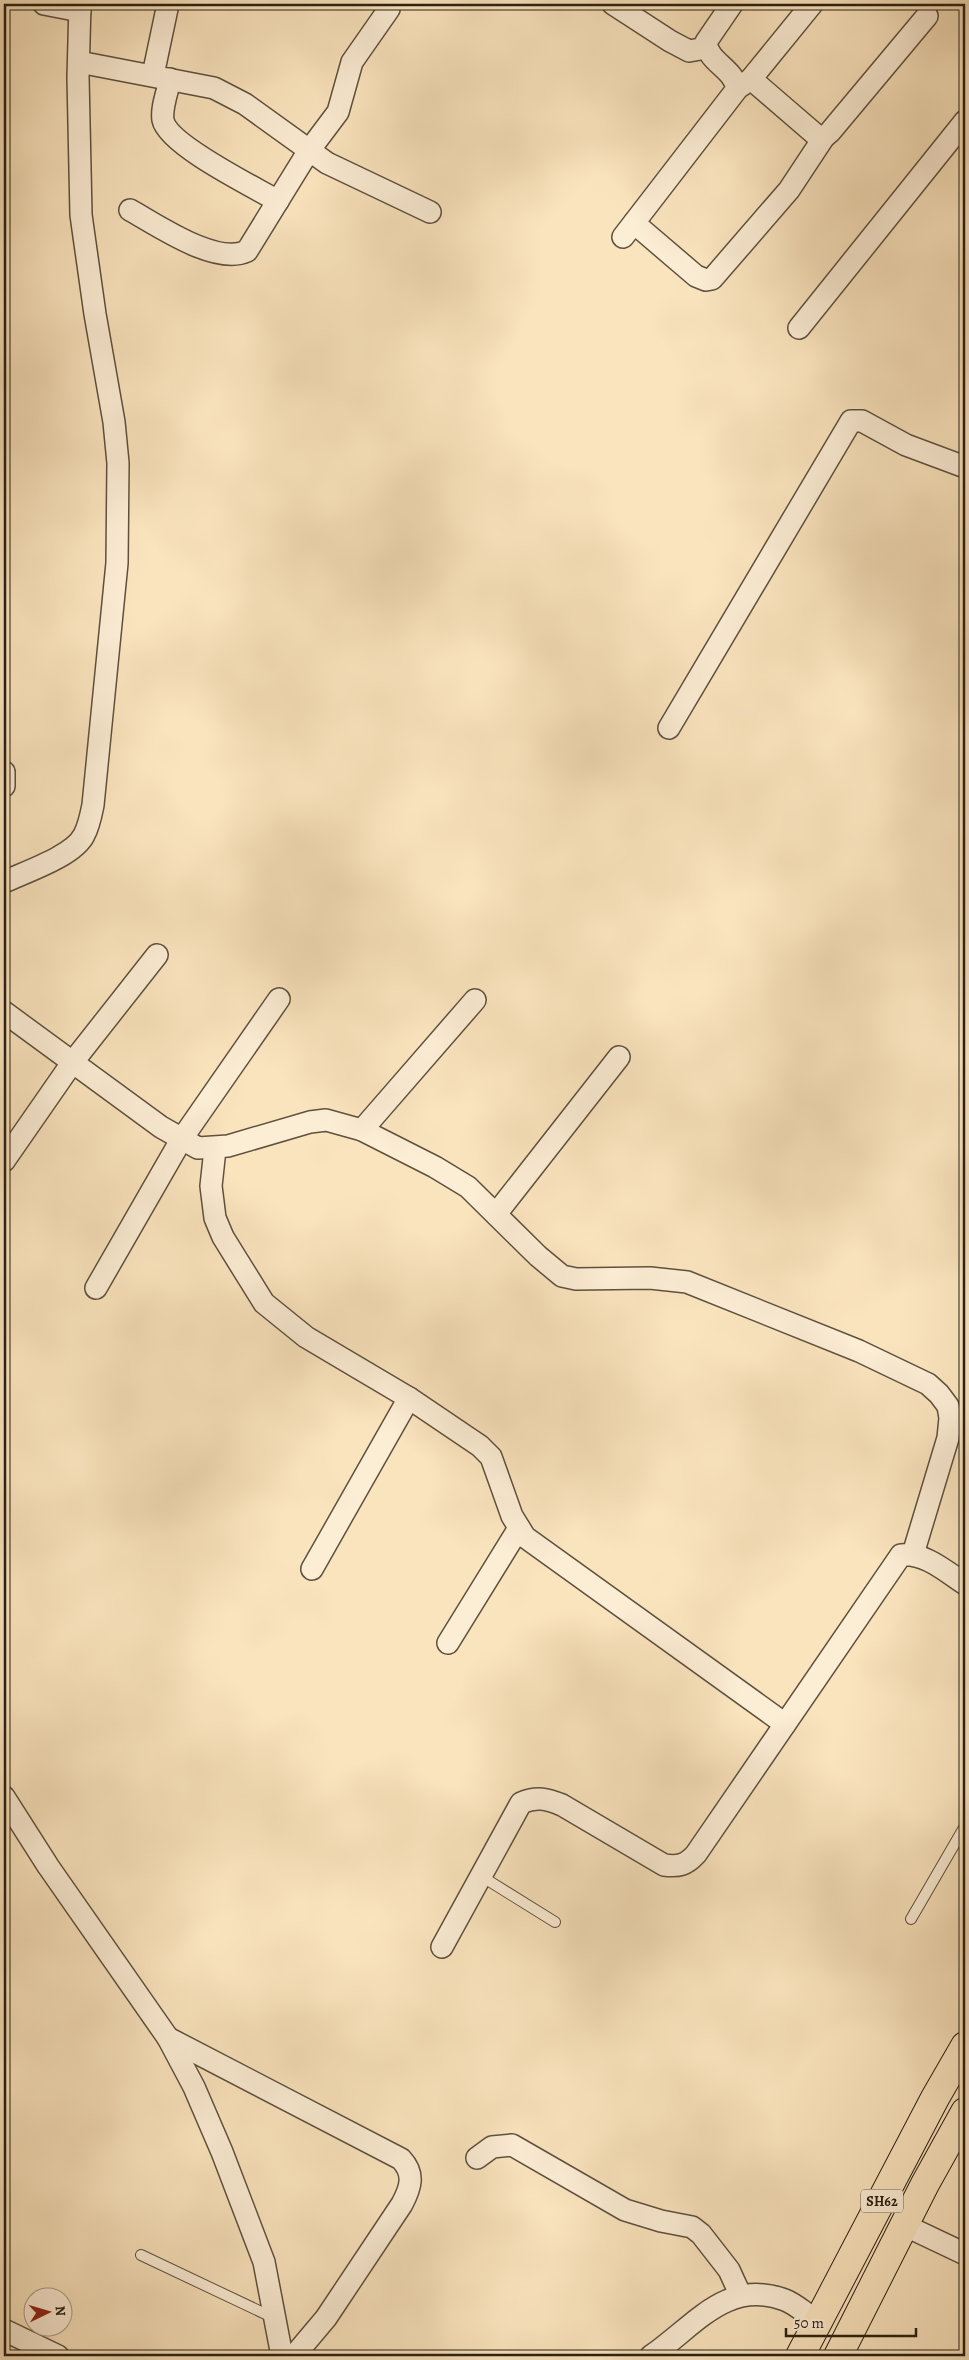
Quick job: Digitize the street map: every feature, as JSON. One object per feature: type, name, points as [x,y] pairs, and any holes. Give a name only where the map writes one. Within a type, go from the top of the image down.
[{"type":"main road","name":"SH62","points":[[800,2356],[965,2046]]},
{"type":"main road","name":"SH62","points":[[838,2356],[965,2112]]},
{"type":"street","points":[[4,882],[56,858],[72,848],[84,837],[93,805],[116,573],[118,463],[114,422],[81,215],[80,8],[44,4]]},
{"type":"street","points":[[168,4],[162,77],[164,122],[176,139],[190,150],[278,201]]},
{"type":"street","points":[[613,4],[670,42],[689,51],[706,48]]},
{"type":"street","points":[[732,4],[707,38],[706,48],[735,79],[816,135],[824,137]]},
{"type":"street","points":[[812,4],[744,84],[628,230],[696,276],[706,280],[712,279],[788,190],[824,137],[927,16]]},
{"type":"street","points":[[130,210],[180,238],[233,255],[247,251],[308,152],[338,112],[352,62],[389,5]]},
{"type":"street","points":[[79,62],[214,88],[245,104],[308,152],[327,163],[430,212]]},
{"type":"street","points":[[799,328],[965,121]]},
{"type":"street","points":[[670,728],[846,426],[851,421],[862,422],[906,445],[965,468]]},
{"type":"street","points":[[4,772],[4,786]]},
{"type":"street","points":[[4,1161],[72,1063],[157,954]]},
{"type":"street","points":[[96,1288],[181,1140],[279,1000]]},
{"type":"street","points":[[362,1130],[475,1000]]},
{"type":"street","points":[[4,1012],[181,1140],[198,1148],[215,1148],[310,1122],[326,1120],[362,1130],[454,1178],[481,1199],[538,1256],[562,1276],[576,1279],[650,1278],[687,1282],[859,1351],[928,1384],[948,1406],[950,1418],[948,1438],[913,1554]]},
{"type":"street","points":[[496,1214],[619,1057]]},
{"type":"street","points":[[215,1148],[211,1186],[215,1218],[223,1237],[264,1303],[306,1337],[409,1398],[464,1434],[492,1457],[518,1528],[525,1537],[785,1724]]},
{"type":"street","points":[[312,1569],[409,1398]]},
{"type":"street","points":[[948,1438],[965,1421]]},
{"type":"street","points":[[448,1643],[518,1528]]},
{"type":"street","points":[[442,1947],[521,1803],[531,1799],[546,1798],[562,1805],[664,1865],[676,1867],[687,1864],[696,1854],[892,1565],[901,1556],[913,1554],[924,1557],[965,1584]]},
{"type":"street","points":[[4,1797],[48,1866],[168,2038],[194,2087],[222,2152],[264,2262],[277,2320],[282,2356]]},
{"type":"street","points":[[168,2038],[401,2159],[410,2172],[410,2190],[402,2204],[326,2318],[294,2356]]},
{"type":"street","points":[[477,2158],[492,2146],[512,2145],[625,2210],[661,2221],[692,2227],[701,2234],[729,2270],[740,2294]]},
{"type":"street","points":[[904,2226],[965,2254]]},
{"type":"street","points":[[651,2356],[716,2306],[740,2294],[785,2300],[817,2321]]},
{"type":"street","points":[[4,2330],[58,2356]]},
{"type":"lane","points":[[911,1919],[965,1826]]},
{"type":"lane","points":[[481,1876],[555,1922]]},
{"type":"lane","points":[[141,2255],[277,2320]]}]
